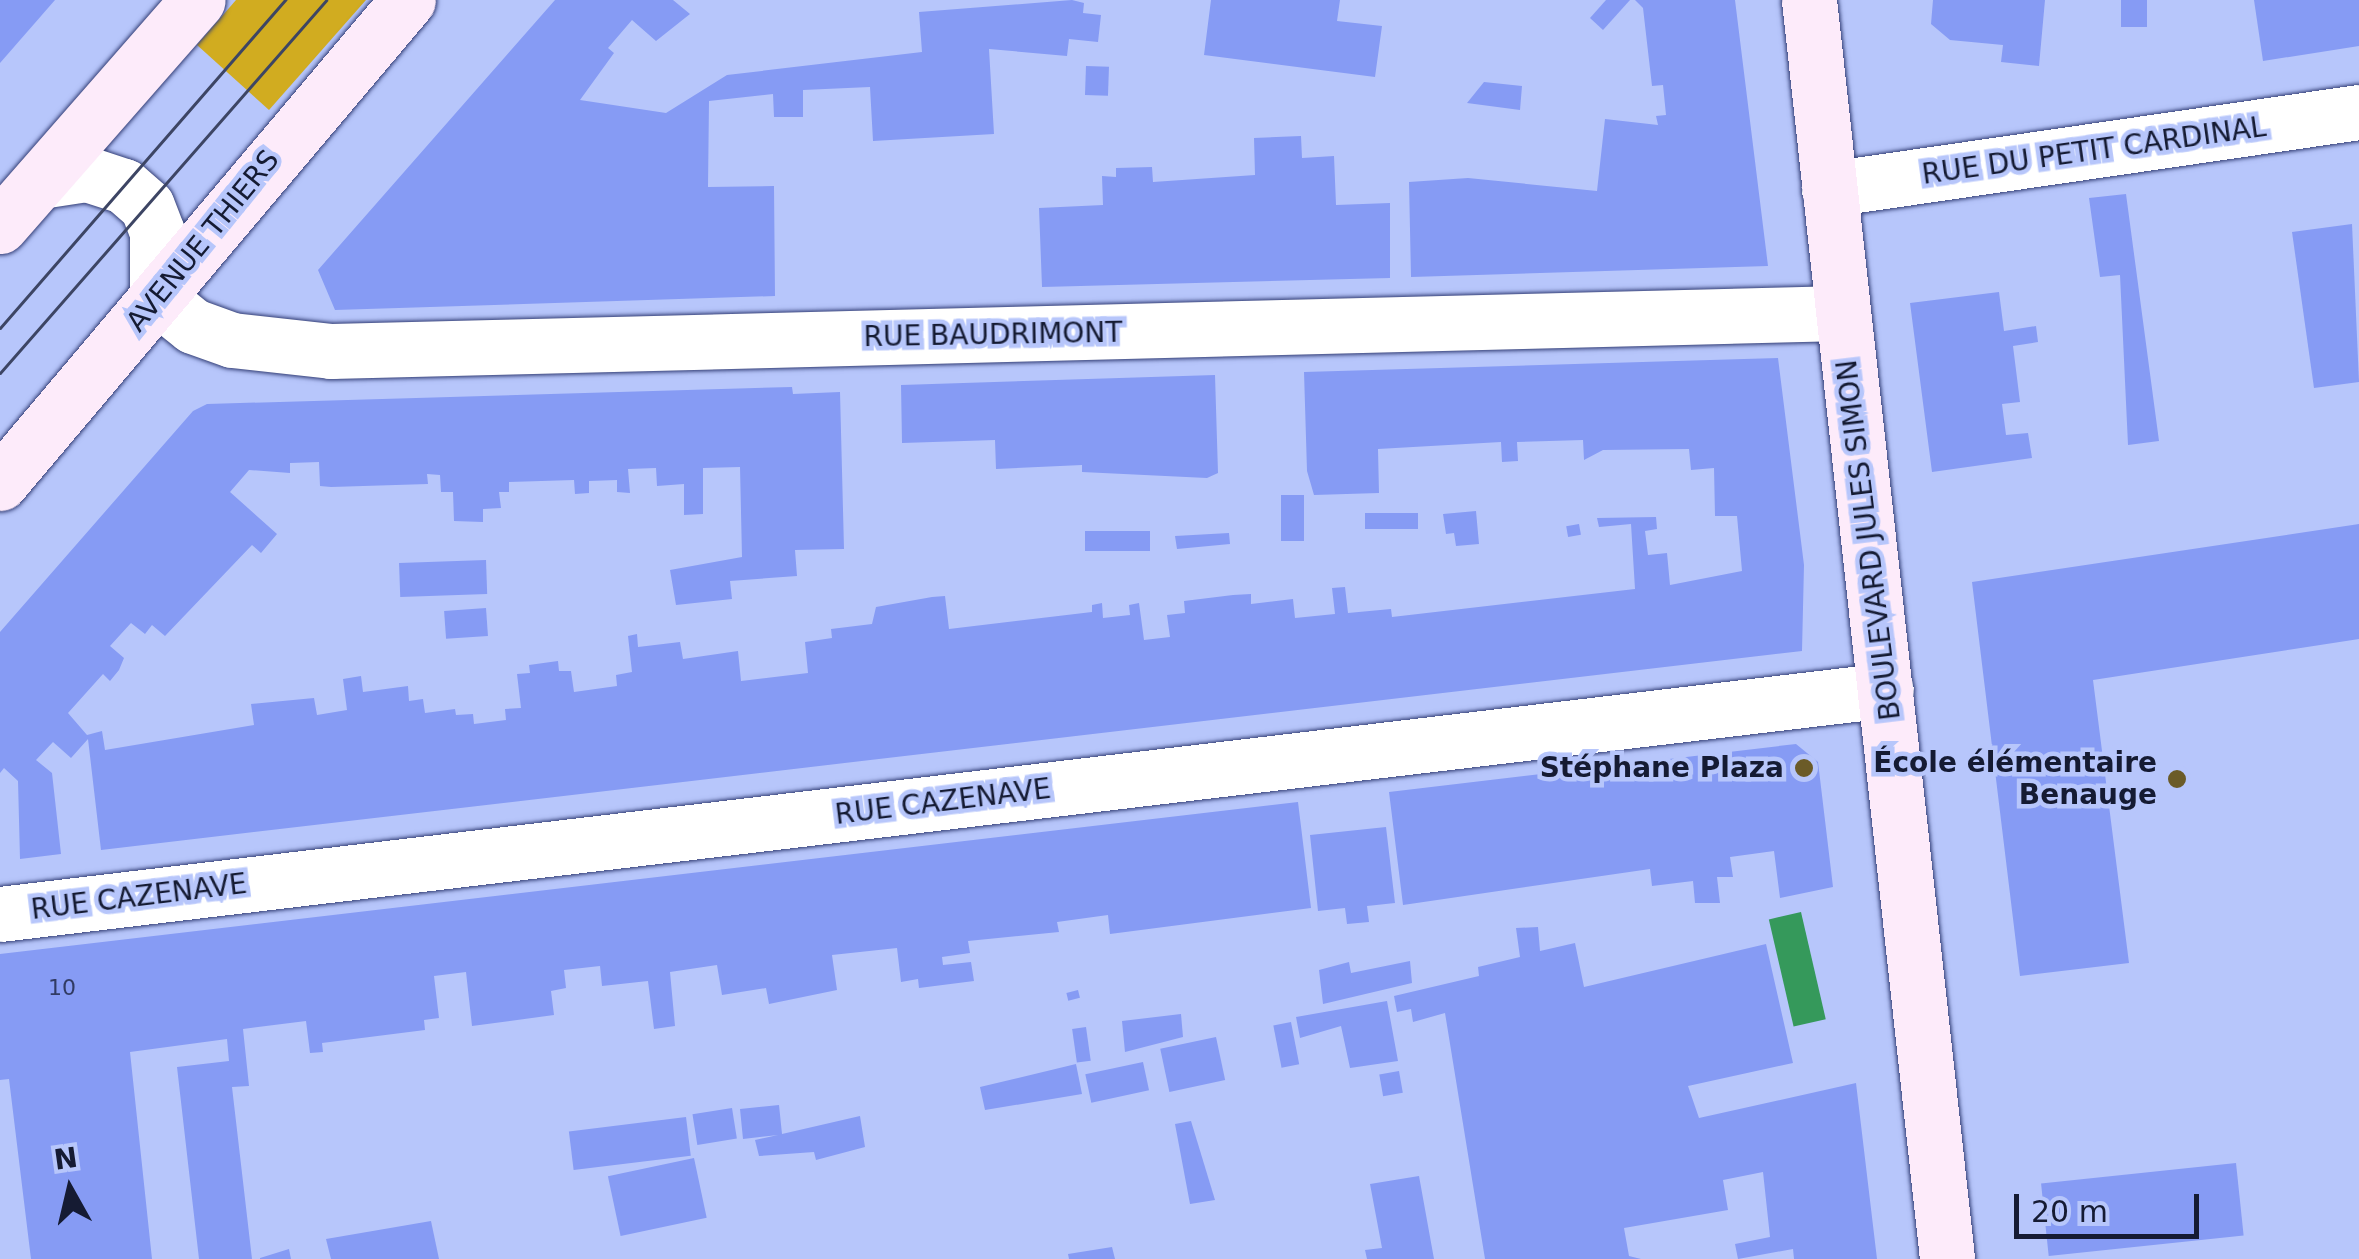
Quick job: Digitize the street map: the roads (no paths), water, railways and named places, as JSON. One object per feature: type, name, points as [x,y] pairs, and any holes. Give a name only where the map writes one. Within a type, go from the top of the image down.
[{"type":"street","points":[[0,226],[198,0]]},
{"type":"street","name":"AVENUE THIERS","points":[[0,483],[408,0]]},
{"type":"street","name":"BOULEVARD JULES SIMON","points":[[1809,0],[1947,1259]]},
{"type":"street","name":"RUE DU PETIT CARDINAL","points":[[1829,189],[2359,112]]},
{"type":"street","points":[[40,181],[87,174],[124,186],[147,206],[157,232],[157,297]]},
{"type":"street","name":"RUE BAUDRIMONT","points":[[157,297],[194,326],[232,340],[331,351],[1843,313]]},
{"type":"street","name":"RUE CAZENAVE","points":[[0,914],[1886,690]]},
{"type":"tram line","points":[[0,328],[285,0]]},
{"type":"tram line","points":[[0,373],[326,0]]},
{"type":"place","name":"Stéphane Plaza","points":[[1804,768]]},
{"type":"place","name":"École élémentaire Benauge","points":[[2177,779]]}]
